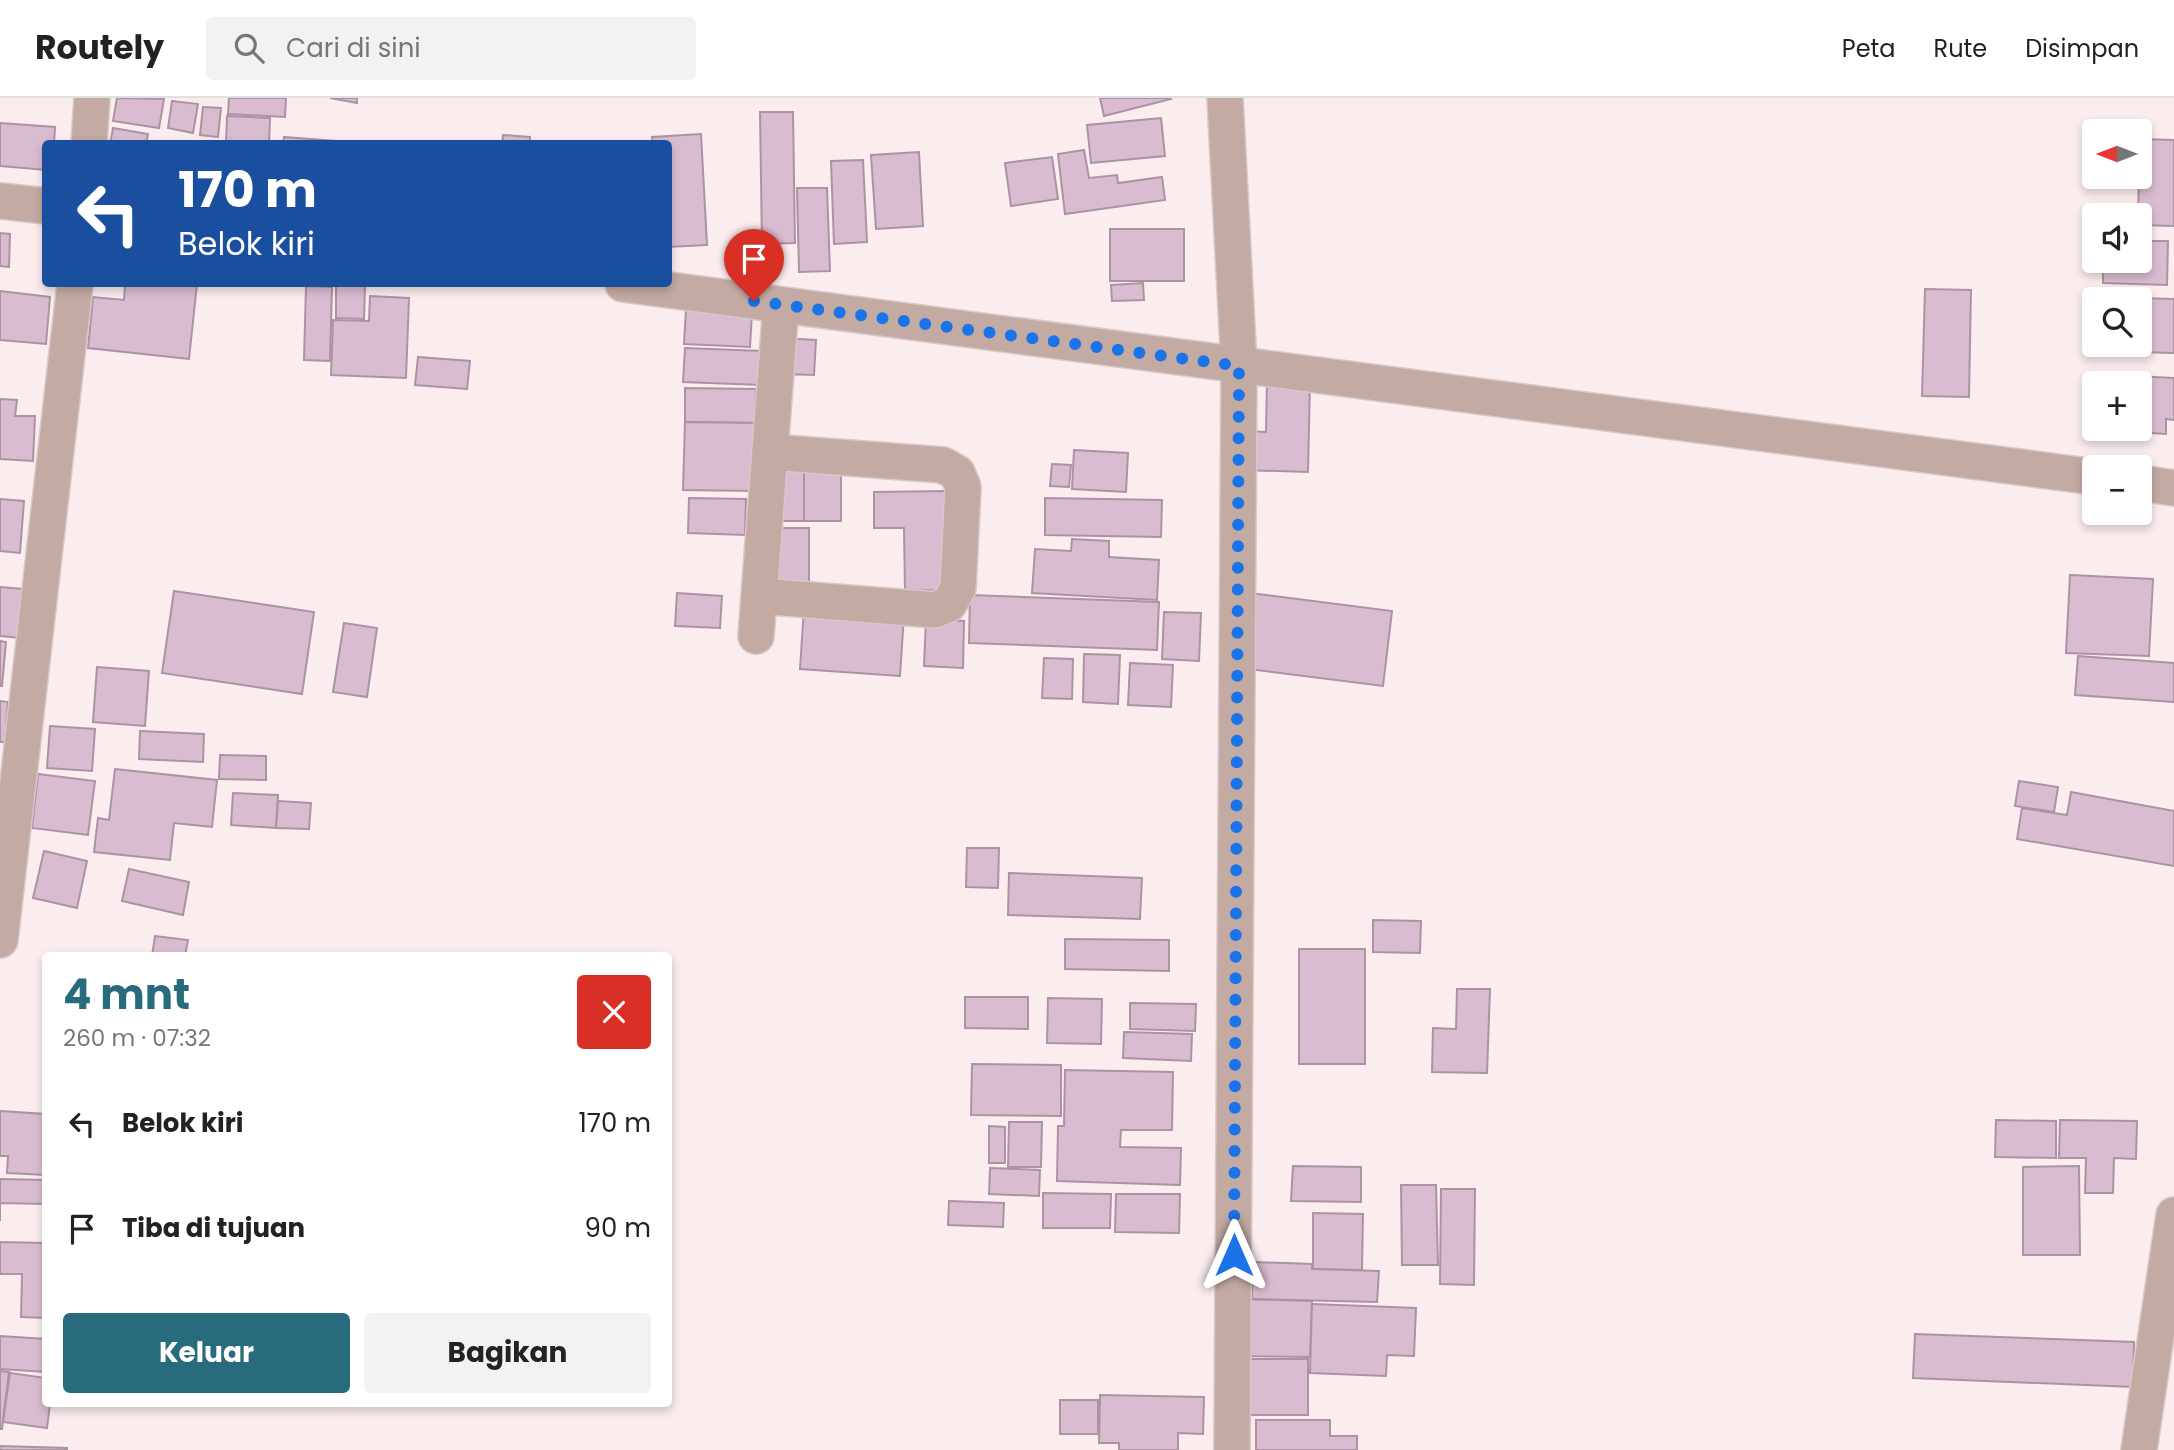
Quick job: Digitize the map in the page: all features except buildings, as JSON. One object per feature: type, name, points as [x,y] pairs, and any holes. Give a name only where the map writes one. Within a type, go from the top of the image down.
[{"type":"street","points":[[89,140],[92,98]]},
{"type":"street","points":[[1225,98],[1239,366],[1232,1450]]},
{"type":"street","points":[[0,201],[42,206]]},
{"type":"street","points":[[0,940],[75,287]]},
{"type":"street","points":[[645,287],[2082,475]]},
{"type":"street","points":[[756,636],[780,305]]},
{"type":"street","points":[[760,596],[935,610],[949,604],[958,588],[962,487],[957,473],[943,465],[770,452]]},
{"type":"street","points":[[2152,485],[2174,488]]},
{"type":"street","points":[[2139,1450],[2174,1215]]},
{"type":"route","points":[[754,301],[1239,366],[1234,1255]]}]
